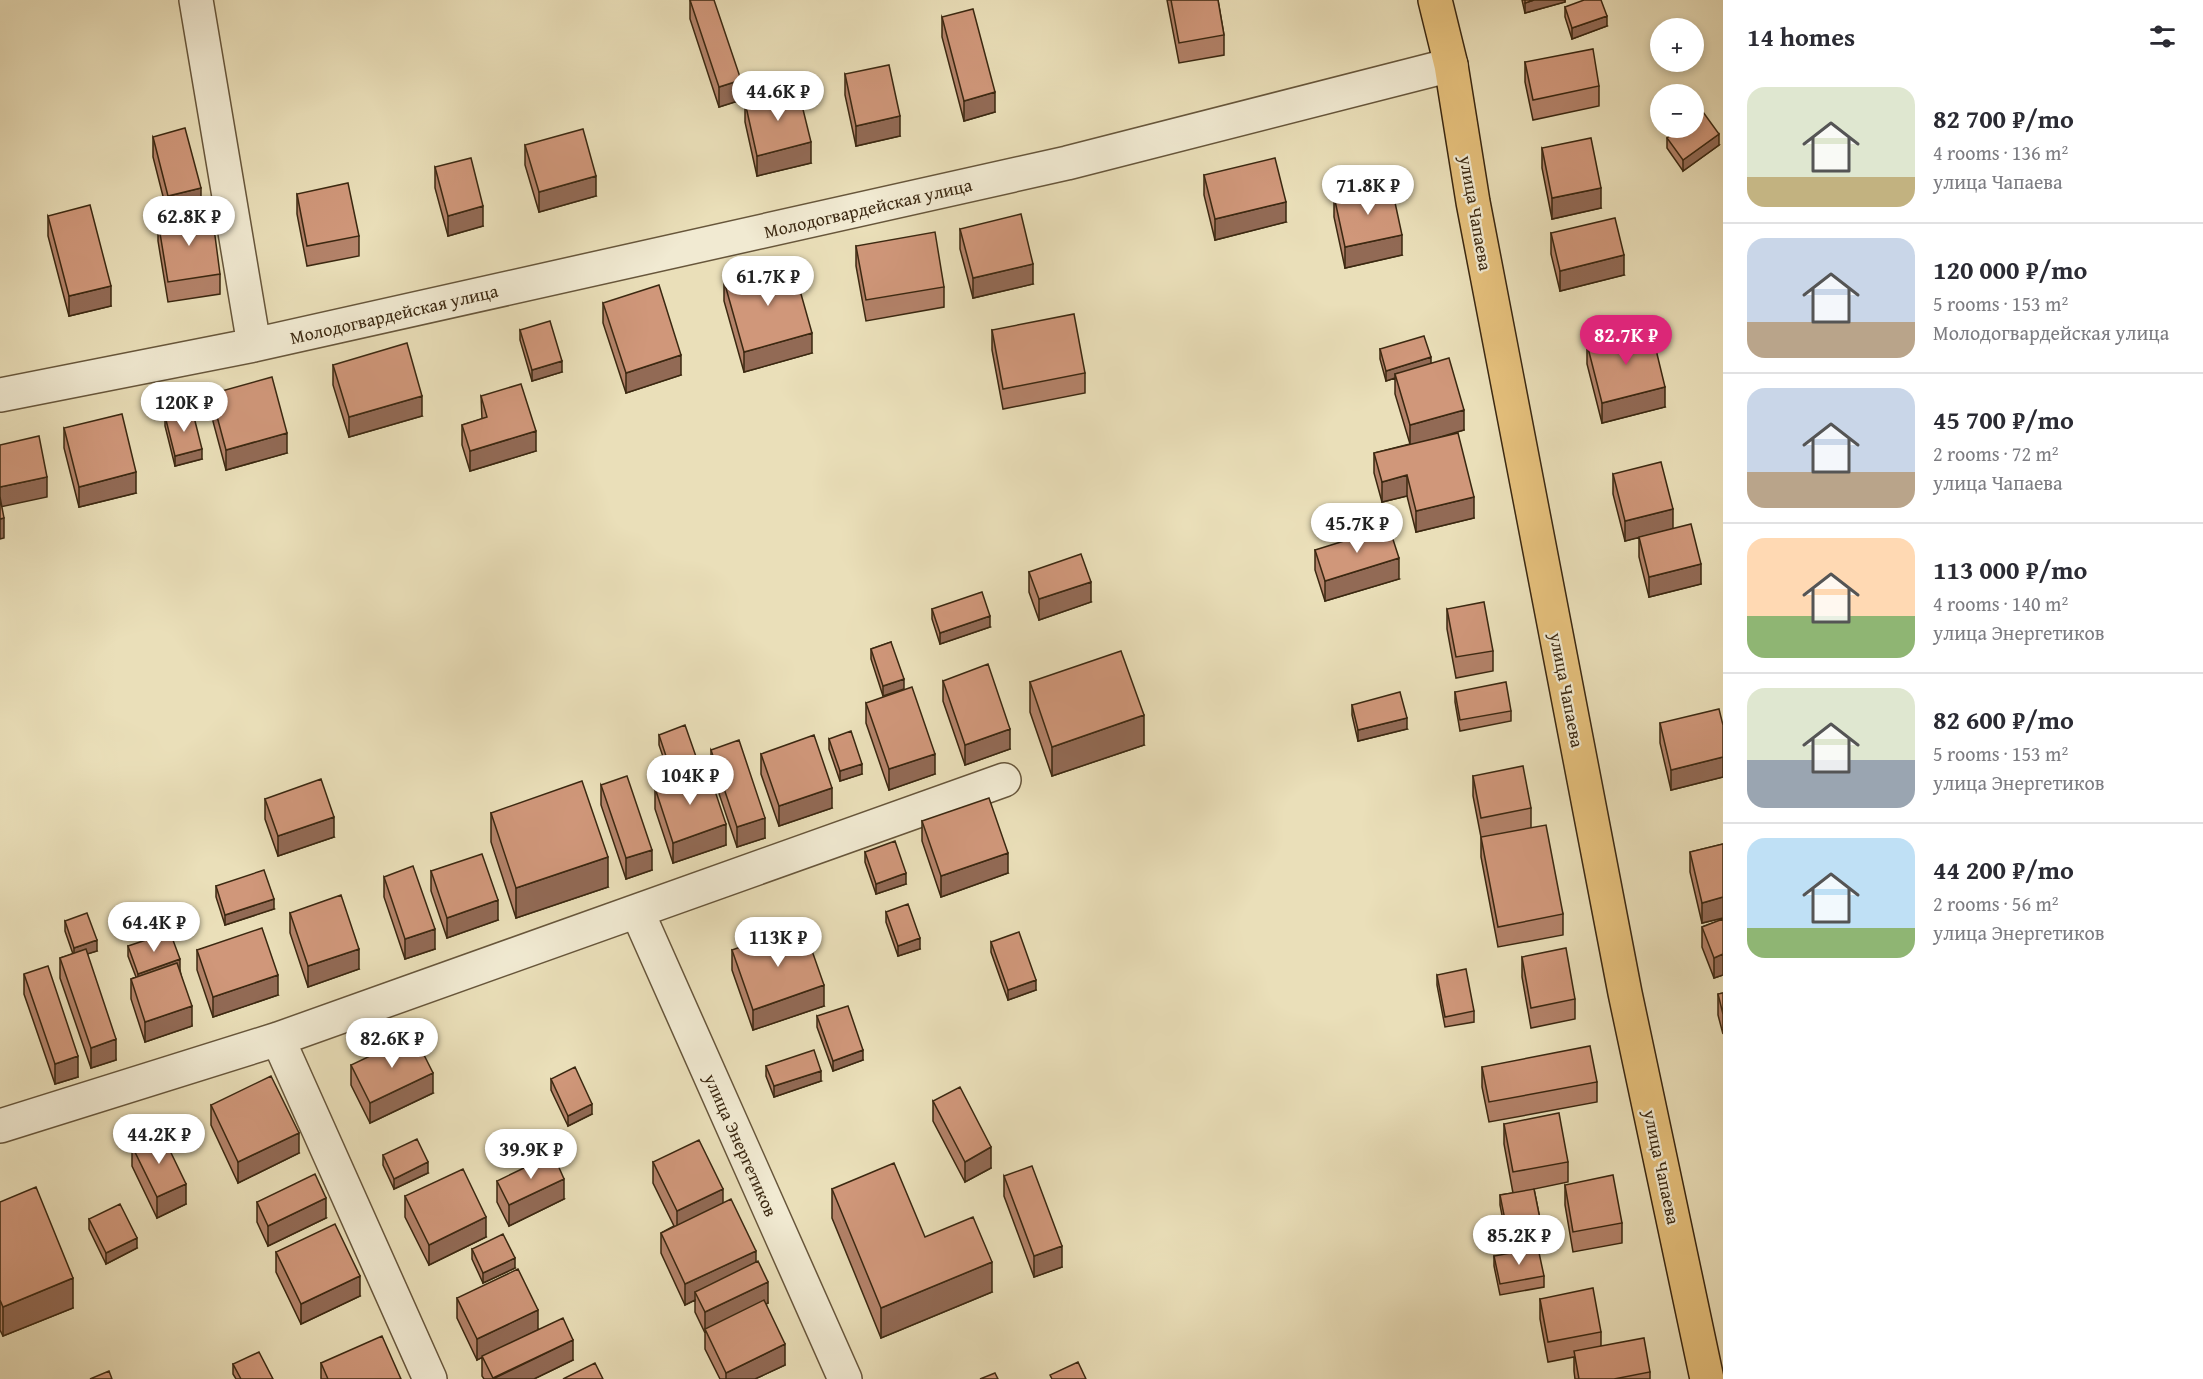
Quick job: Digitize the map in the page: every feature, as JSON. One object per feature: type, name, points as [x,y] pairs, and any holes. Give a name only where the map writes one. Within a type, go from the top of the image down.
[{"type":"main road","name":"улица Чапаева","points":[[1435,0],[1451,64],[1473,202],[1625,993],[1707,1379]]},
{"type":"street","points":[[196,0],[254,345]]},
{"type":"street","name":"Молодогвардейская улица","points":[[0,395],[254,345],[1066,163],[1451,64]]},
{"type":"street","points":[[0,1126],[278,1039],[1004,780]]},
{"type":"street","name":"улица Энергетиков","points":[[637,910],[845,1379]]},
{"type":"street","points":[[278,1039],[430,1379]]},
{"type":"building","points":[[690,0],[714,0],[741,80],[719,87]]},
{"type":"building","points":[[1171,0],[1218,0],[1224,35],[1179,43]]},
{"type":"building","points":[[1584,0],[1601,0],[1607,16],[1572,28],[1565,7]]},
{"type":"building","points":[[973,9],[995,92],[964,101],[942,17]]},
{"type":"building","points":[[1593,49],[1599,86],[1533,100],[1525,62]]},
{"type":"building","points":[[889,65],[900,116],[856,126],[845,74]]},
{"type":"building","points":[[798,89],[811,142],[757,156],[745,102]]},
{"type":"building","points":[[1704,113],[1719,134],[1683,160],[1667,138],[1704,138]]},
{"type":"building","points":[[185,128],[201,188],[168,196],[153,137]]},
{"type":"building","points":[[583,129],[596,176],[539,192],[525,145]]},
{"type":"building","points":[[1591,138],[1601,188],[1552,198],[1542,148]]},
{"type":"building","points":[[471,158],[483,206],[448,216],[435,167]]},
{"type":"building","points":[[1275,158],[1286,202],[1215,219],[1204,175]]},
{"type":"building","points":[[348,183],[359,236],[307,246],[297,194]]},
{"type":"building","points":[[1391,184],[1402,235],[1345,247],[1334,196]]},
{"type":"building","points":[[90,205],[111,286],[69,296],[48,216]]},
{"type":"building","points":[[212,213],[220,274],[168,282],[158,221]]},
{"type":"building","points":[[1021,214],[1033,264],[973,278],[960,229]]},
{"type":"building","points":[[1615,218],[1624,255],[1560,271],[1551,233]]},
{"type":"building","points":[[935,232],[944,287],[866,300],[856,246]]},
{"type":"building","points":[[792,262],[812,333],[744,352],[724,281]]},
{"type":"building","points":[[659,285],[681,355],[626,373],[603,303]]},
{"type":"building","points":[[1074,314],[1085,373],[1003,389],[992,330]]},
{"type":"building","points":[[550,321],[562,361],[532,370],[520,330]]},
{"type":"building","points":[[1651,329],[1665,387],[1602,403],[1587,344]]},
{"type":"building","points":[[1424,336],[1431,357],[1386,371],[1380,349]]},
{"type":"building","points":[[407,343],[422,396],[349,417],[333,365]]},
{"type":"building","points":[[1449,358],[1464,410],[1410,425],[1395,374]]},
{"type":"building","points":[[272,377],[287,433],[226,450],[211,394]]},
{"type":"building","points":[[521,384],[536,431],[470,451],[462,425],[487,417],[481,396]]},
{"type":"building","points":[[192,409],[202,449],[175,456],[165,416]]},
{"type":"building","points":[[122,414],[136,472],[79,487],[64,428]]},
{"type":"building","points":[[1458,433],[1474,497],[1416,511],[1407,475],[1382,482],[1374,453]]},
{"type":"building","points":[[39,436],[47,477],[0,487],[0,445]]},
{"type":"building","points":[[1661,462],[1673,509],[1625,521],[1613,474]]},
{"type":"building","points":[[0,497],[4,518],[0,519]]},
{"type":"building","points":[[1691,524],[1701,564],[1649,577],[1639,537]]},
{"type":"building","points":[[1389,527],[1399,558],[1325,581],[1315,550]]},
{"type":"building","points":[[1081,554],[1091,582],[1039,599],[1029,572]]},
{"type":"building","points":[[982,592],[990,616],[940,633],[932,609]]},
{"type":"building","points":[[1484,602],[1493,651],[1456,657],[1447,609]]},
{"type":"building","points":[[891,642],[904,679],[883,686],[871,649]]},
{"type":"building","points":[[1121,651],[1144,715],[1052,747],[1030,682]]},
{"type":"building","points":[[988,664],[1010,729],[965,745],[943,681]]},
{"type":"building","points":[[1506,682],[1511,711],[1460,720],[1455,692]]},
{"type":"building","points":[[912,687],[935,754],[889,769],[866,703]]},
{"type":"building","points":[[1400,692],[1407,718],[1358,730],[1352,705]]},
{"type":"building","points":[[1719,709],[1723,725],[1723,757],[1671,770],[1660,723]]},
{"type":"building","points":[[685,725],[700,768],[673,777],[659,735]]},
{"type":"building","points":[[851,731],[862,764],[840,771],[829,739]]},
{"type":"building","points":[[814,735],[832,788],[779,806],[761,754]]},
{"type":"building","points":[[739,740],[765,818],[737,827],[711,750]]},
{"type":"building","points":[[1523,766],[1531,808],[1481,818],[1473,776]]},
{"type":"building","points":[[708,770],[726,824],[673,843],[655,788]]},
{"type":"building","points":[[627,776],[652,850],[626,858],[601,785]]},
{"type":"building","points":[[321,779],[334,817],[278,836],[265,799]]},
{"type":"building","points":[[582,781],[608,857],[516,888],[491,813]]},
{"type":"building","points":[[989,798],[1008,853],[941,876],[922,821]]},
{"type":"building","points":[[1546,825],[1563,914],[1498,927],[1481,837]]},
{"type":"building","points":[[895,841],[906,873],[876,884],[865,852]]},
{"type":"building","points":[[1723,844],[1723,897],[1702,903],[1690,852]]},
{"type":"building","points":[[482,854],[498,900],[447,918],[431,871]]},
{"type":"building","points":[[413,866],[435,929],[405,939],[384,877]]},
{"type":"building","points":[[264,870],[274,899],[225,915],[216,886]]},
{"type":"building","points":[[341,895],[359,949],[308,966],[290,913]]},
{"type":"building","points":[[908,904],[920,938],[898,946],[886,912]]},
{"type":"building","points":[[87,913],[97,940],[74,948],[65,921]]},
{"type":"building","points":[[1723,919],[1723,954],[1714,958],[1702,927]]},
{"type":"building","points":[[803,925],[824,985],[753,1010],[732,950]]},
{"type":"building","points":[[262,928],[278,975],[213,997],[197,950]]},
{"type":"building","points":[[170,932],[180,959],[138,974],[128,946]]},
{"type":"building","points":[[1019,932],[1036,980],[1008,990],[991,942]]},
{"type":"building","points":[[1566,948],[1575,999],[1531,1008],[1522,957]]},
{"type":"building","points":[[86,949],[116,1039],[91,1048],[60,958]]},
{"type":"building","points":[[177,963],[192,1006],[145,1022],[131,979]]},
{"type":"building","points":[[48,966],[78,1056],[55,1064],[24,974]]},
{"type":"building","points":[[1466,969],[1474,1011],[1445,1017],[1437,975]]},
{"type":"building","points":[[1723,993],[1723,1014],[1718,994]]},
{"type":"building","points":[[848,1006],[863,1050],[833,1061],[817,1016]]},
{"type":"building","points":[[414,1035],[433,1073],[370,1103],[351,1065]]},
{"type":"building","points":[[1590,1046],[1597,1082],[1489,1102],[1482,1067]]},
{"type":"building","points":[[814,1050],[821,1071],[774,1086],[766,1066]]},
{"type":"building","points":[[575,1067],[592,1104],[568,1116],[551,1079]]},
{"type":"building","points":[[271,1076],[299,1133],[238,1162],[211,1105]]},
{"type":"building","points":[[960,1087],[991,1147],[965,1162],[933,1101]]},
{"type":"building","points":[[1559,1113],[1568,1162],[1513,1172],[1504,1124]]},
{"type":"building","points":[[161,1132],[186,1184],[157,1197],[132,1146]]},
{"type":"building","points":[[417,1139],[428,1162],[394,1179],[383,1155]]},
{"type":"building","points":[[699,1140],[723,1189],[677,1211],[653,1162]]},
{"type":"building","points":[[553,1154],[564,1179],[509,1205],[497,1181]]},
{"type":"building","points":[[894,1163],[925,1237],[973,1217],[992,1262],[881,1308],[832,1189]]},
{"type":"building","points":[[1032,1166],[1062,1246],[1034,1256],[1004,1176]]},
{"type":"building","points":[[463,1169],[486,1217],[429,1245],[405,1196]]},
{"type":"building","points":[[315,1174],[326,1198],[268,1226],[257,1202]]},
{"type":"building","points":[[1613,1175],[1622,1223],[1573,1232],[1565,1185]]},
{"type":"building","points":[[36,1187],[73,1278],[3,1307],[0,1300],[0,1202]]},
{"type":"building","points":[[1534,1189],[1541,1224],[1507,1230],[1500,1195]]},
{"type":"building","points":[[731,1199],[756,1251],[685,1284],[661,1233]]},
{"type":"building","points":[[120,1204],[137,1238],[106,1253],[89,1219]]},
{"type":"building","points":[[335,1224],[360,1276],[301,1304],[276,1252]]},
{"type":"building","points":[[503,1234],[515,1258],[483,1273],[472,1249]]},
{"type":"building","points":[[1538,1248],[1544,1276],[1500,1284],[1494,1256]]},
{"type":"building","points":[[758,1261],[768,1282],[705,1312],[695,1292]]},
{"type":"building","points":[[518,1269],[538,1310],[477,1339],[457,1298]]},
{"type":"building","points":[[1593,1288],[1601,1332],[1548,1342],[1540,1299]]},
{"type":"building","points":[[764,1300],[785,1344],[726,1373],[705,1329]]},
{"type":"building","points":[[563,1318],[573,1340],[493,1378],[482,1356]]},
{"type":"building","points":[[382,1336],[401,1379],[328,1379],[321,1363]]},
{"type":"building","points":[[1644,1338],[1650,1372],[1614,1379],[1579,1379],[1574,1351]]},
{"type":"building","points":[[259,1352],[273,1379],[241,1379],[233,1364]]},
{"type":"building","points":[[1078,1362],[1086,1379],[1052,1379],[1050,1375]]},
{"type":"building","points":[[595,1363],[603,1379],[563,1379]]},
{"type":"building","points":[[109,1371],[112,1379],[90,1379]]},
{"type":"building","points":[[995,1373],[998,1379],[980,1379]]}]
